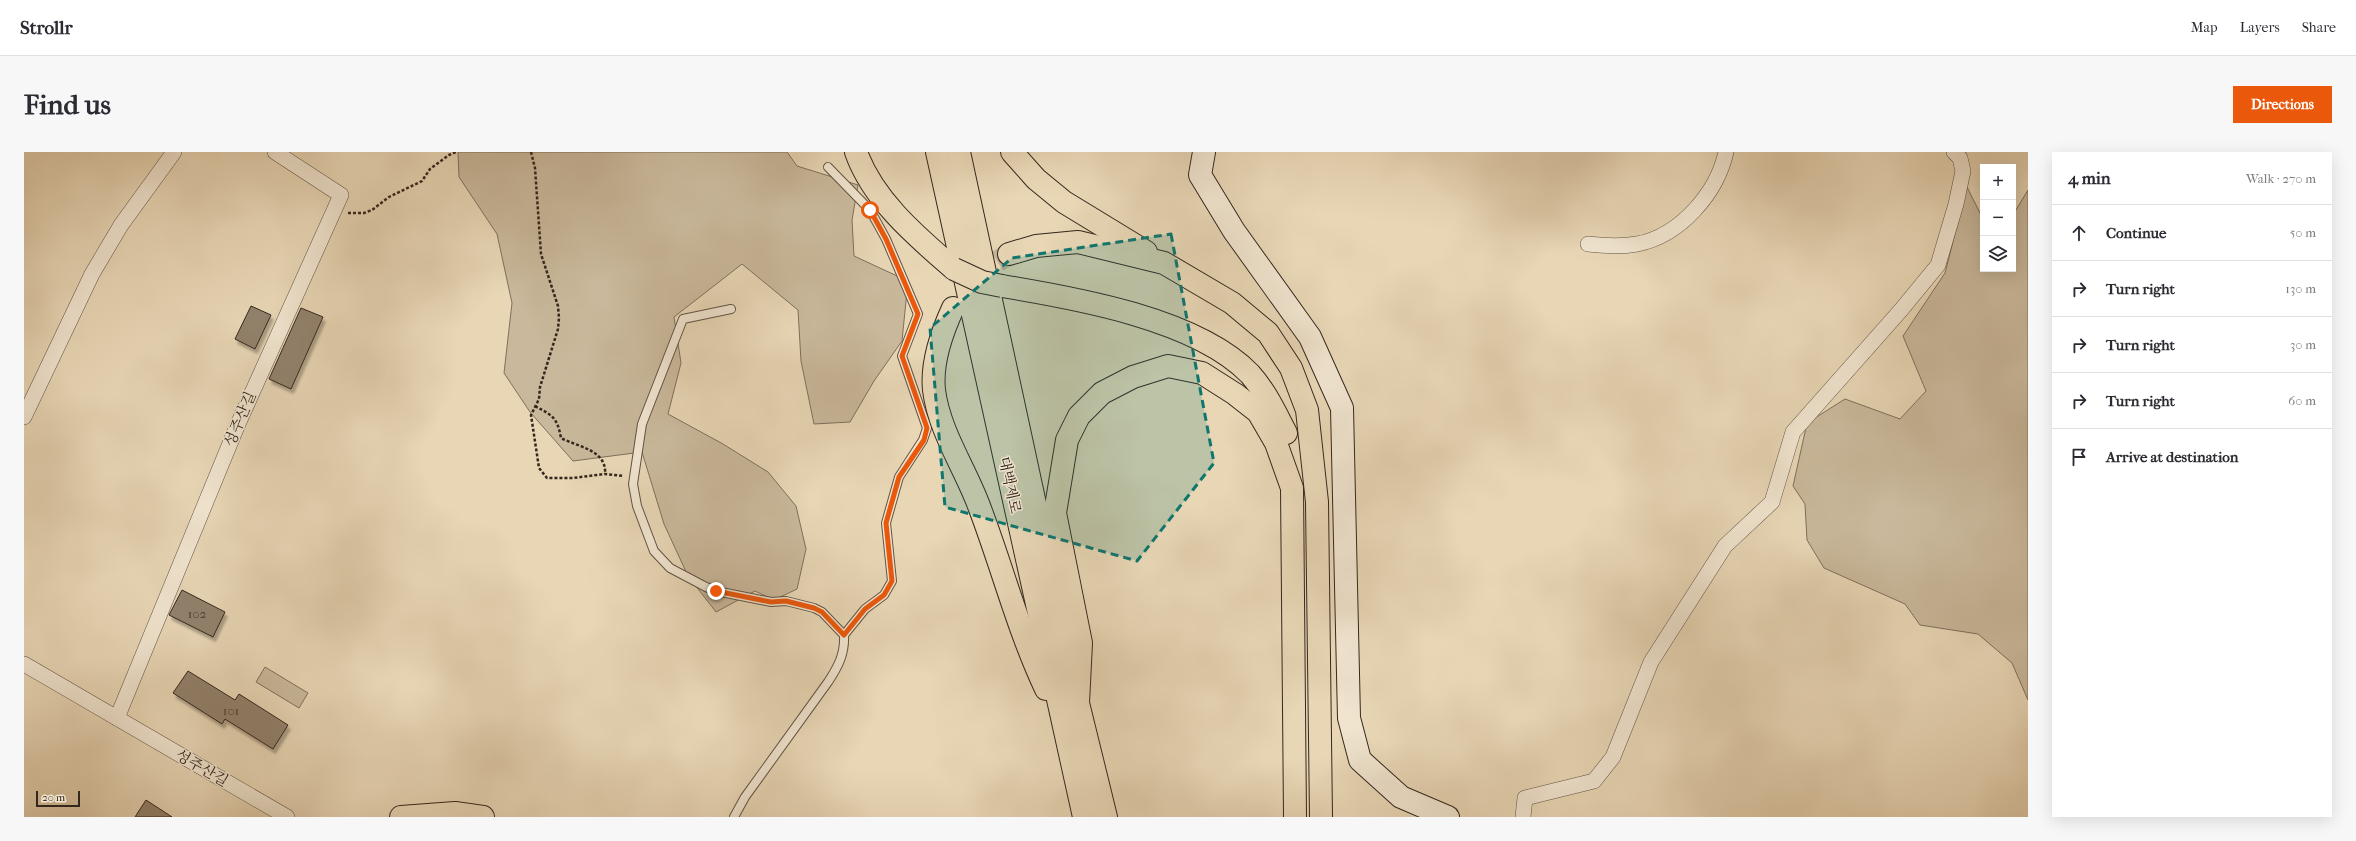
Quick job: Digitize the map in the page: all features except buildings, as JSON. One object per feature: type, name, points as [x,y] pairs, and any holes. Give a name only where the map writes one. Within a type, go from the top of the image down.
[{"type":"main road","points":[[856,152],[866,176],[881,197],[924,243],[954,269],[982,282],[1076,298],[1112,308],[1190,334],[1232,358],[1266,394],[1292,445],[1295,817]]},
{"type":"main road","name":"대백제로","points":[[937,152],[1084,817]]},
{"type":"main road","name":"대백제로","points":[[959,152],[1078,703],[1106,817]]},
{"type":"main road","points":[[1012,152],[1036,179],[1064,202],[1232,303],[1268,333],[1291,368],[1307,410],[1317,502],[1321,817]]},
{"type":"main road","points":[[1010,254],[1036,246],[1078,242],[1164,263]]},
{"type":"main road","points":[[953,308],[939,340],[934,389],[942,419],[994,544],[1031,657],[1062,722]]},
{"type":"main road","points":[[1078,703],[1081,643],[1055,513],[1067,440],[1079,416],[1102,393],[1133,377],[1168,366],[1202,373],[1235,394],[1258,412],[1276,443],[1292,488]]},
{"type":"main road","points":[[401,817],[455,813],[483,817]]},
{"type":"street","points":[[24,416],[92,274],[121,225],[174,152]]},
{"type":"street","name":"성주산길","points":[[117,718],[238,424],[341,195],[275,152]]},
{"type":"street","points":[[1204,152],[1200,175],[1234,231],[1310,337],[1342,408],[1349,718],[1360,760],[1401,797],[1448,817]]},
{"type":"street","points":[[1588,244],[1613,247],[1638,244],[1660,237],[1678,224],[1711,192],[1723,166],[1726,152]]},
{"type":"street","points":[[1523,817],[1525,798],[1594,781],[1613,757],[1651,662],[1725,546],[1772,502],[1793,432],[1901,310],[1938,265],[1956,204],[1963,171],[1960,158],[1954,152]]},
{"type":"street","name":"성주산길","points":[[24,664],[287,817]]},
{"type":"lane","points":[[828,167],[870,210],[886,239],[918,314],[902,356],[927,428],[924,440],[899,477],[886,523],[892,581],[884,595],[865,609],[844,635]]},
{"type":"lane","points":[[732,309],[683,319],[642,424],[634,484],[637,506],[648,540],[654,551],[670,568],[716,591],[771,602],[786,601],[814,608],[822,612],[844,635],[845,647],[840,664],[745,797],[734,817]]},
{"type":"path","points":[[334,210],[354,214],[372,210],[389,197],[422,181],[430,169],[449,155],[456,152]]},
{"type":"path","points":[[532,152],[535,168],[541,254],[558,306],[559,318],[558,329],[531,415],[539,468],[547,478],[573,478],[605,474],[626,477],[634,484]]},
{"type":"path","points":[[535,406],[553,416],[558,423],[561,438],[580,445],[600,457],[606,466],[605,474]]},
{"type":"highlighted area","points":[[1171,234],[1214,463],[1137,561],[945,507],[930,328],[1012,258]]},
{"type":"shaded area","points":[[458,152],[787,152],[797,166],[858,185],[852,220],[854,256],[908,281],[902,341],[874,381],[850,422],[814,424],[801,361],[798,310],[742,264],[674,317],[681,363],[668,414],[723,444],[768,472],[796,506],[806,549],[797,589],[774,600],[755,591],[716,612],[688,576],[664,524],[642,452],[573,461],[530,412],[504,373],[512,303],[497,234],[459,177]]},
{"type":"shaded area","points":[[1967,187],[1980,213],[1980,272],[2016,272],[2016,210],[2028,190],[2028,700],[2012,663],[1978,634],[1920,625],[1905,604],[1824,568],[1807,540],[1805,504],[1793,486],[1807,423],[1845,399],[1900,419],[1926,391],[1903,336],[1945,273]]},
{"type":"shaded area","points":[[265,667],[308,693],[299,708],[256,682]]},
{"type":"tunnel","points":[[973,283],[981,272],[1009,254]]},
{"type":"route","points":[[716,591],[771,602],[786,601],[814,608],[822,612],[844,635],[865,609],[884,595],[892,581],[886,523],[899,477],[924,440],[927,428],[902,356],[918,314],[886,239],[870,210]]}]
